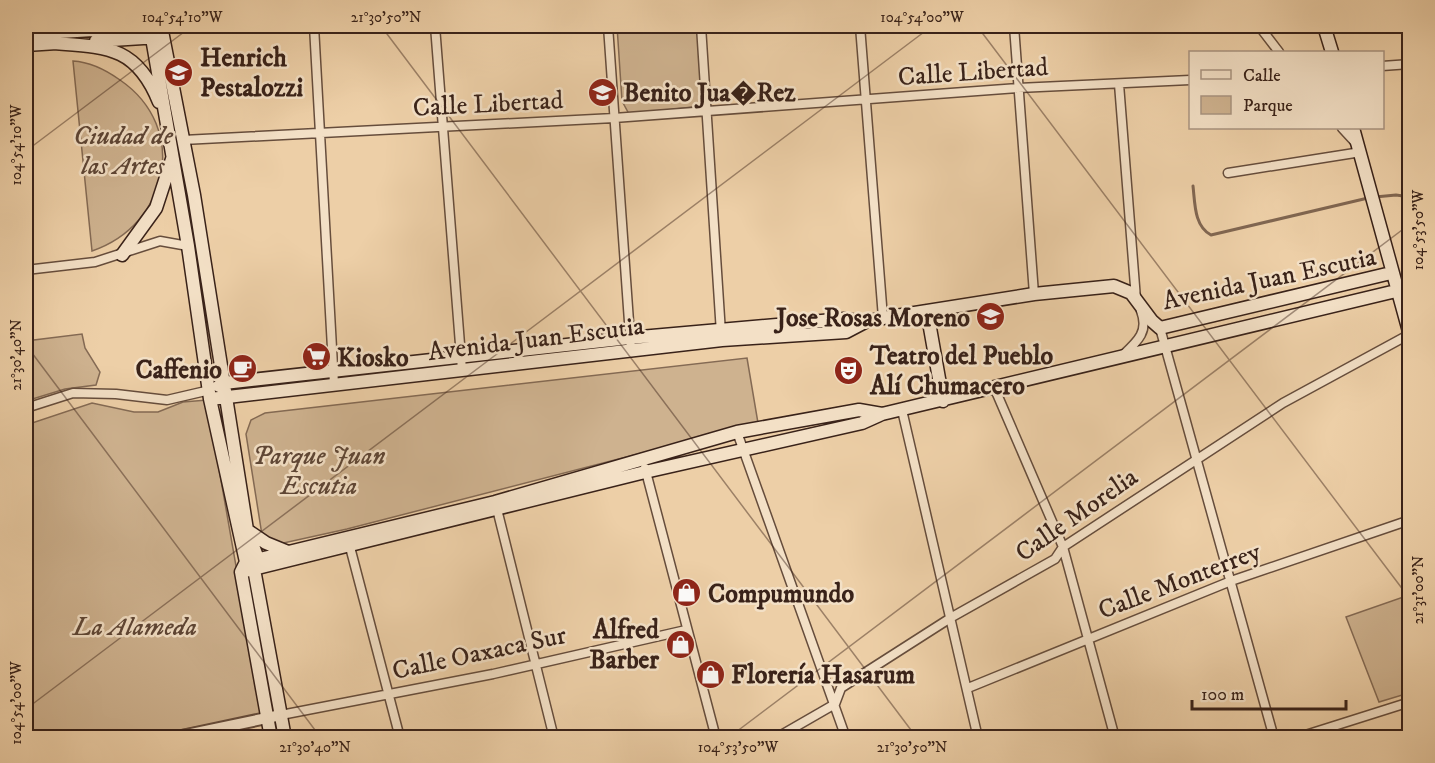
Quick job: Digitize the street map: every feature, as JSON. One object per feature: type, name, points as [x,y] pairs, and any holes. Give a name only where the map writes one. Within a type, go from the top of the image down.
[{"type":"main road","points":[[1324,26],[1332,51]]},
{"type":"main road","points":[[26,34],[93,27],[158,30]]},
{"type":"main road","points":[[26,45],[158,30]]},
{"type":"main road","points":[[158,30],[168,124],[210,395],[250,565],[285,738]]},
{"type":"main road","points":[[158,30],[183,140],[230,417],[271,738]]},
{"type":"main road","points":[[52,43],[108,48],[127,58],[154,90],[168,124]]},
{"type":"main road","points":[[1353,129],[1409,334]]},
{"type":"main road","points":[[122,255],[156,208],[173,155]]},
{"type":"main road","name":"Avenida Juan Escutia","points":[[210,395],[224,383],[333,378],[721,334],[846,333],[864,322],[883,318],[1034,294],[1114,286],[1131,292],[1160,328],[1391,273]]},
{"type":"main road","name":"Avenida Juan Escutia","points":[[644,466],[745,450],[862,423],[882,414],[943,401],[1164,344],[1396,291]]},
{"type":"main road","points":[[927,311],[943,401]]},
{"type":"main road","name":"Avenida Juan Escutia","points":[[210,395],[226,398],[245,396],[333,378]]},
{"type":"main road","points":[[230,417],[245,396]]},
{"type":"main road","name":"Avenida Juan Escutia","points":[[250,565],[496,506],[644,466],[737,432],[859,410],[882,414]]},
{"type":"main road","points":[[246,530],[260,540],[288,552]]},
{"type":"main road","name":"Avenida Juan Escutia","points":[[250,565],[288,552],[352,541]]},
{"type":"street","points":[[314,26],[333,378]]},
{"type":"street","points":[[435,26],[462,364]]},
{"type":"street","points":[[608,26],[630,344]]},
{"type":"street","points":[[701,26],[721,334]]},
{"type":"street","points":[[860,26],[883,318]]},
{"type":"street","points":[[1014,26],[1034,294]]},
{"type":"street","points":[[1259,26],[1278,51]]},
{"type":"street","points":[[1384,66],[1410,64]]},
{"type":"street","name":"Calle Libertad","points":[[183,140],[614,118],[1017,88],[1189,80]]},
{"type":"street","points":[[1119,84],[1137,301],[1145,320],[1143,331],[1123,355]]},
{"type":"street","points":[[1343,129],[1360,149]]},
{"type":"street","points":[[1228,173],[1360,149]]},
{"type":"street","points":[[26,270],[65,267],[122,255],[144,244],[160,241],[188,246]]},
{"type":"street","name":"Avenida Juan Escutia","points":[[1391,273],[1409,279],[1396,291]]},
{"type":"street","points":[[1160,328],[1274,738]]},
{"type":"street","name":"Calle Morelia","points":[[776,738],[835,704],[841,688],[952,617],[1055,559],[1063,547],[1197,457],[1283,403],[1409,334]]},
{"type":"street","points":[[994,387],[1063,547],[1115,738]]},
{"type":"street","points":[[26,408],[73,393],[116,394],[166,400],[210,395]]},
{"type":"street","points":[[902,410],[952,617],[978,738]]},
{"type":"street","points":[[737,432],[846,738]]},
{"type":"street","points":[[644,466],[716,738]]},
{"type":"street","points":[[496,506],[533,664],[554,738]]},
{"type":"street","name":"Calle Monterrey","points":[[968,688],[1231,581],[1410,520]]},
{"type":"street","points":[[352,541],[400,738]]},
{"type":"street","name":"Calle Oaxaca Sur","points":[[280,715],[533,664],[686,630]]},
{"type":"street","points":[[1296,738],[1410,702]]},
{"type":"street","points":[[172,738],[280,715]]},
{"type":"green space","points":[[617,26],[699,26],[702,106],[629,114],[622,101]]},
{"type":"green space","name":"Ciudad de las Artes","points":[[73,61],[92,65],[109,73],[142,100],[156,123],[162,148],[161,174],[153,198],[139,220],[118,238],[92,251]]},
{"type":"green space","points":[[82,334],[85,348],[100,372],[96,385],[65,389],[26,401],[26,341]]},
{"type":"green space","name":"Parque Juan Escutia","points":[[747,358],[758,423],[347,529],[279,544],[262,535],[246,434],[251,420],[265,413]]},
{"type":"green space","name":"La Alameda","points":[[207,400],[262,715],[142,737],[26,737],[26,425],[92,403],[134,412],[158,412],[183,402]]},
{"type":"green space","points":[[1409,595],[1409,693],[1379,702],[1346,617]]},
{"type":"waterway","points":[[1193,186],[1198,220],[1205,231],[1211,235],[1368,198]]},
{"type":"waterway","points":[[1375,197],[1396,195],[1410,197]]},
{"type":"place","name":"Henrich Pestalozzi","points":[[179,72]]},
{"type":"place","name":"Benito Jua�Rez","points":[[602,92]]},
{"type":"place","name":"Jose Rosas Moreno","points":[[991,317]]},
{"type":"place","name":"Kiosko","points":[[316,357]]},
{"type":"place","name":"Caffenio","points":[[243,369]]},
{"type":"place","name":"Teatro del Pueblo Alí Chumacero","points":[[849,370]]},
{"type":"place","name":"Compumundo","points":[[687,593]]},
{"type":"place","name":"Alfred Barber","points":[[680,644]]},
{"type":"place","name":"Florería Hasarum","points":[[710,674]]}]
